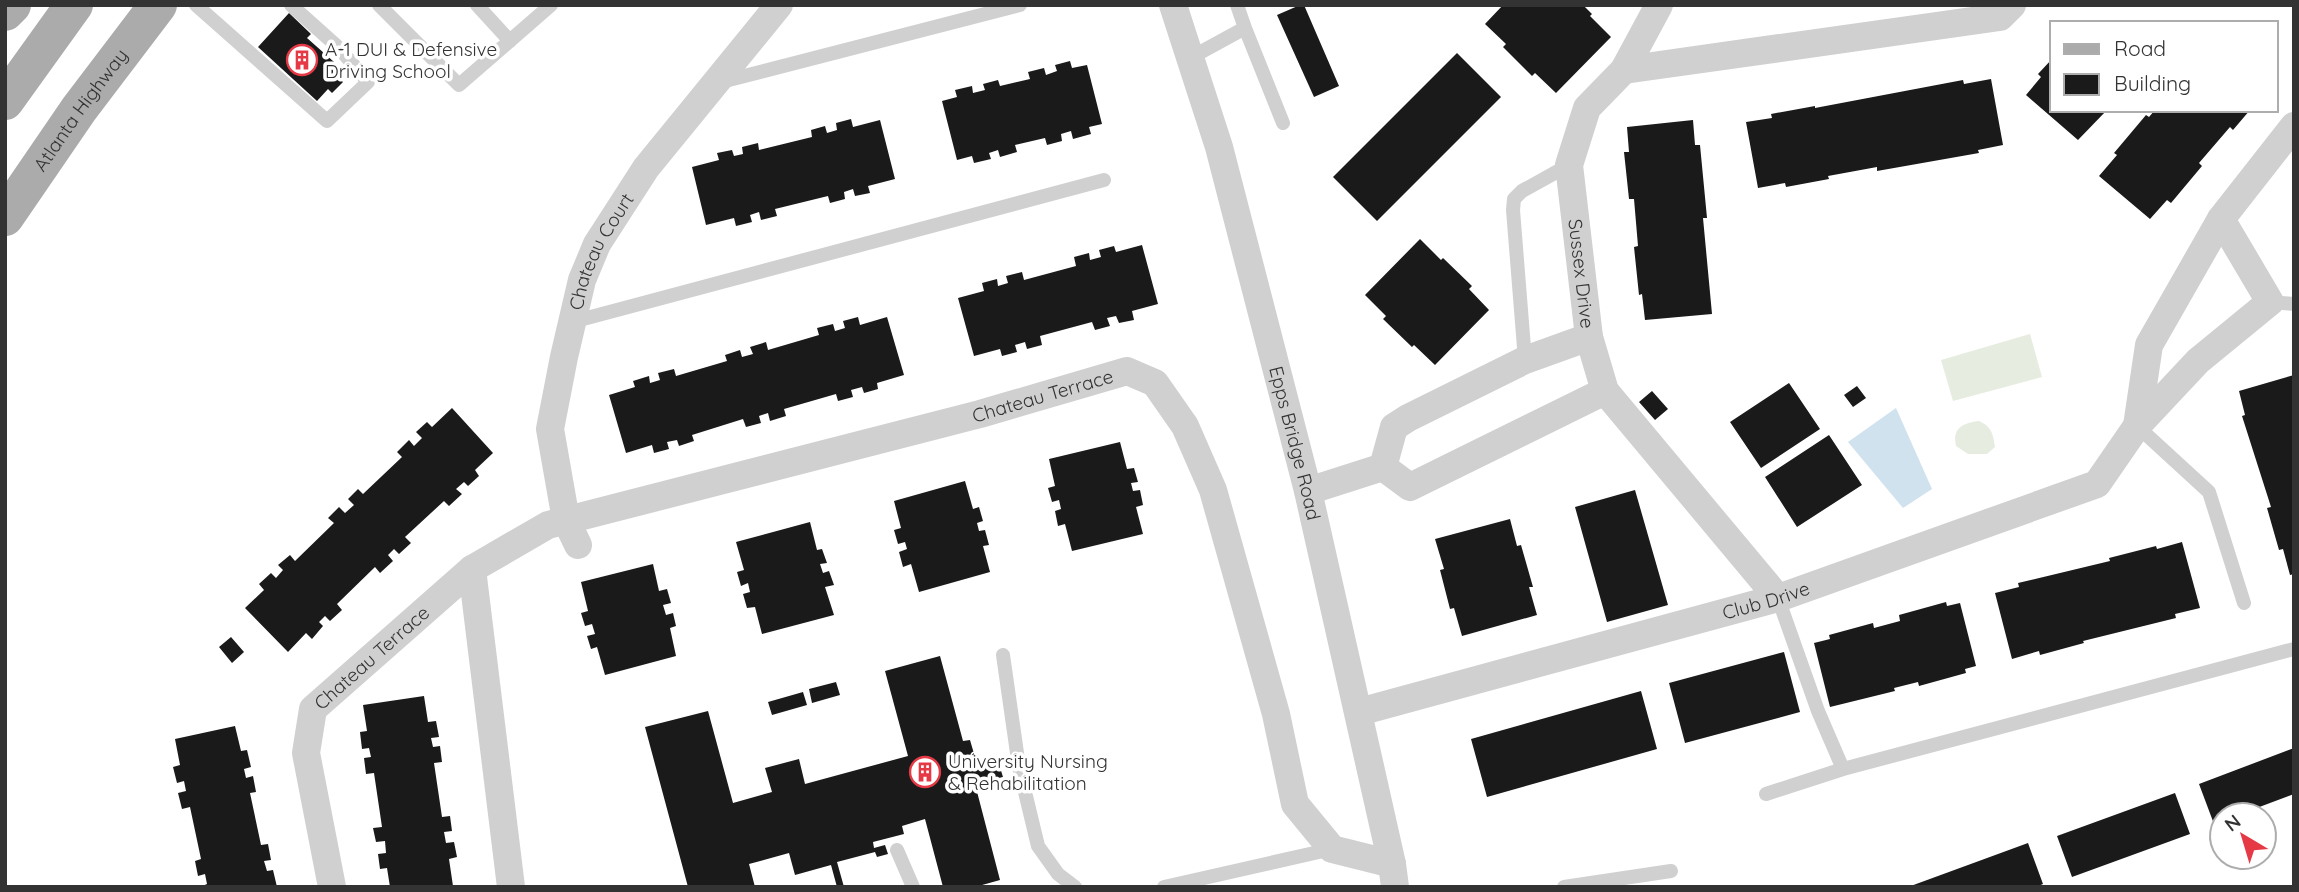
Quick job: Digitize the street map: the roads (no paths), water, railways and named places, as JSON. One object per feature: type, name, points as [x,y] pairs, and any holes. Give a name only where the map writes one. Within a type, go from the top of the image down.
[{"type":"main road","points":[[5,12],[12,5]]},
{"type":"main road","points":[[5,101],[74,5]]},
{"type":"main road","name":"Atlanta Highway","points":[[5,217],[79,109],[158,5]]},
{"type":"street","name":"Chateau Court","points":[[572,532],[550,429],[582,280],[597,244],[646,168],[779,5]]},
{"type":"street","name":"Epps Bridge Road","points":[[1173,5],[1219,147],[1308,491],[1393,875]]},
{"type":"street","name":"Sussex Drive","points":[[1383,467],[1394,427],[1408,418],[1525,360],[1589,337],[1569,165],[1587,108],[1624,70],[1659,5]]},
{"type":"street","points":[[1624,70],[2000,9]]},
{"type":"street","name":"Club Drive","points":[[2137,426],[2150,345],[2221,219],[2294,126]]},
{"type":"street","name":"Club Drive","points":[[1359,712],[1778,598],[2096,484],[2137,426],[2198,361],[2282,303],[2221,219]]},
{"type":"street","points":[[1589,337],[1605,391],[1778,598]]},
{"type":"street","name":"Chateau Terrace","points":[[332,887],[306,753],[313,709],[472,569],[548,525],[572,532],[1127,371],[1155,383],[1185,426],[1208,480],[1276,714],[1295,804],[1332,849]]},
{"type":"street","points":[[1308,491],[1383,467],[1410,487],[1605,391]]},
{"type":"street","points":[[472,569],[511,887]]},
{"type":"street","points":[[1332,849],[1393,875]]},
{"type":"lane","points":[[196,5],[327,121],[368,82],[340,48],[291,5]]},
{"type":"lane","points":[[379,5],[459,85],[551,5]]},
{"type":"lane","points":[[477,5],[510,41]]},
{"type":"lane","points":[[713,84],[1020,5]]},
{"type":"lane","points":[[1237,5],[1283,122]]},
{"type":"lane","points":[[1190,58],[1245,27]]},
{"type":"lane","points":[[1525,360],[1514,199],[1522,191],[1569,165]]},
{"type":"lane","points":[[572,322],[1104,180]]},
{"type":"lane","points":[[2137,426],[2209,492],[2244,603]]},
{"type":"lane","points":[[1778,598],[1818,711],[1843,769]]},
{"type":"lane","points":[[1766,794],[1843,769],[2294,649]]},
{"type":"lane","points":[[1003,655],[1019,767],[1038,846],[1058,874],[1075,887]]},
{"type":"lane","points":[[1164,887],[1332,849]]},
{"type":"lane","points":[[897,850],[912,887]]},
{"type":"lane","points":[[1564,887],[1671,871]]},
{"type":"water","points":[[1896,408],[1932,489],[1903,508],[1848,442]]},
{"type":"place","name":"A-1 DUI & Defensive Driving School","points":[[302,60]]},
{"type":"place","name":"University Nursing & Rehabilitation","points":[[925,772]]}]
